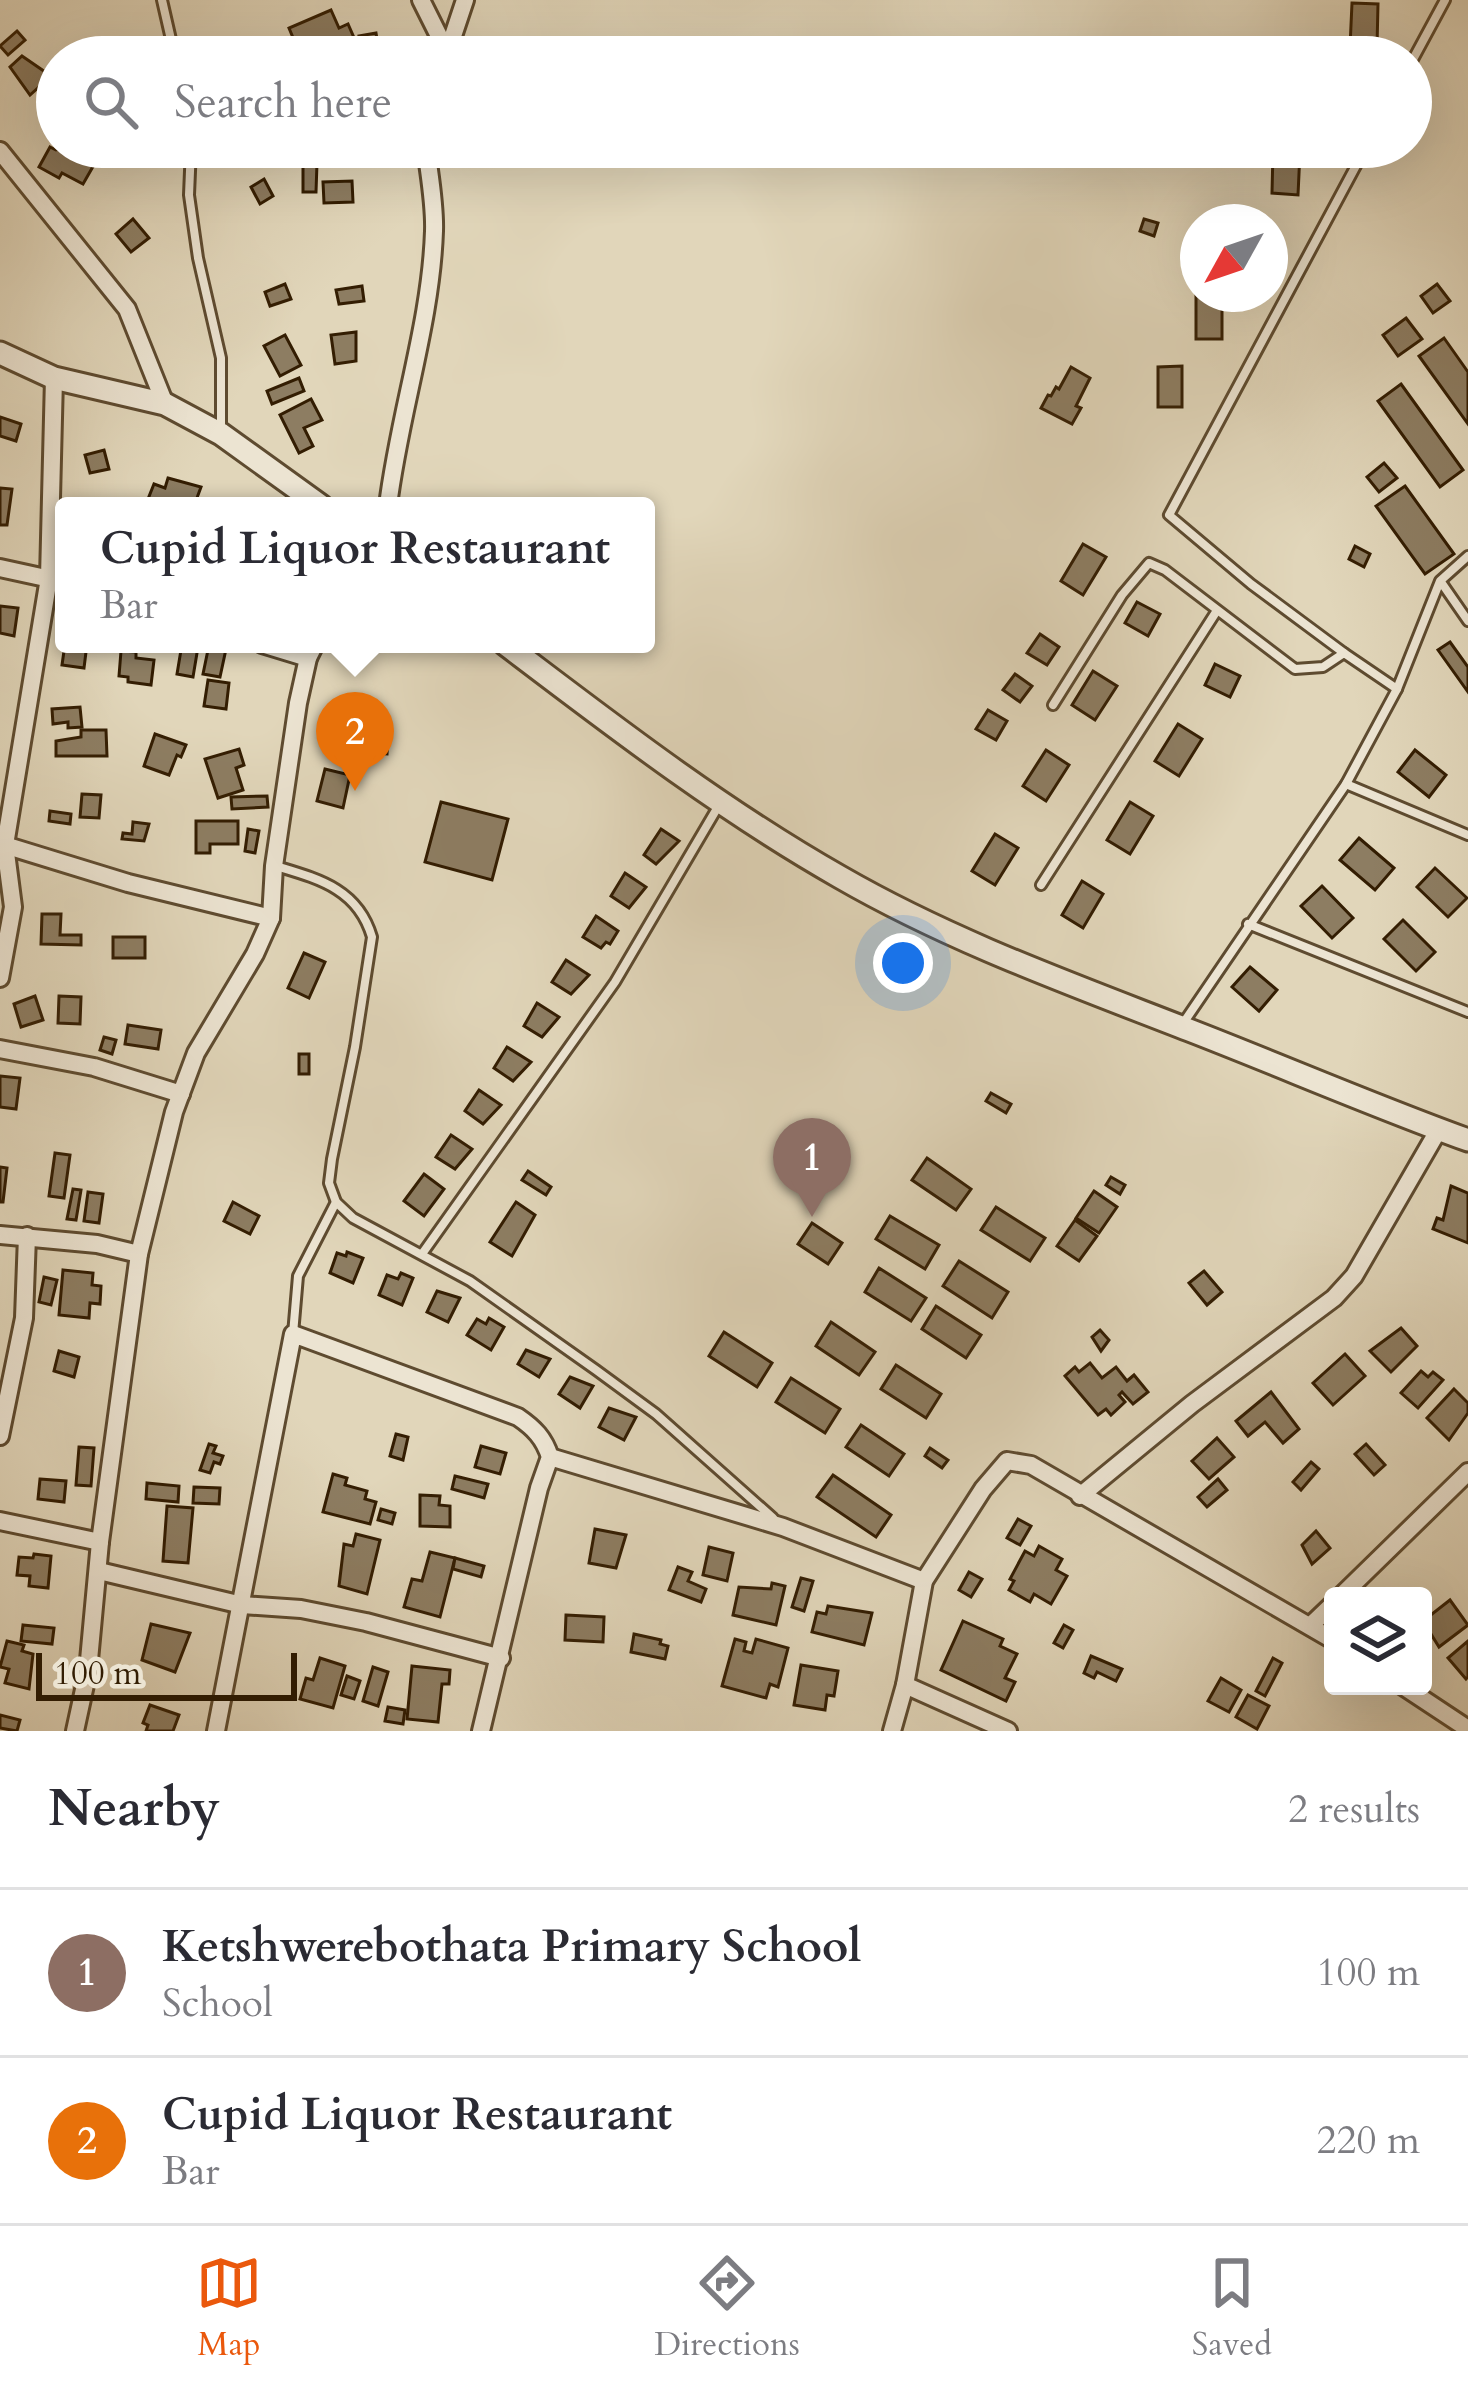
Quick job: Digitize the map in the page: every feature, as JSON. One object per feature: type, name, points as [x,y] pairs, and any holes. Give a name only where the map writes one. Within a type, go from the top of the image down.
[{"type":"street","points":[[421,0],[438,36]]},
{"type":"street","points":[[452,36],[465,0]]},
{"type":"street","points":[[0,151],[128,309],[165,404]]},
{"type":"street","points":[[389,497],[434,229],[429,168]]},
{"type":"street","points":[[0,353],[54,378],[165,404],[221,434],[308,497]]},
{"type":"street","points":[[54,378],[55,497]]},
{"type":"street","points":[[0,568],[55,580]]},
{"type":"street","points":[[0,978],[13,907],[2,844],[55,585]]},
{"type":"street","points":[[75,1731],[88,1671],[100,1542],[140,1254],[196,1053],[272,918],[274,866],[311,653]]},
{"type":"street","points":[[517,653],[722,801],[840,877],[925,922],[1044,975],[1468,1140]]},
{"type":"street","points":[[2,844],[128,883],[272,918]]},
{"type":"street","points":[[0,1048],[94,1067],[181,1094]]},
{"type":"street","points":[[1080,1496],[1192,1404],[1334,1298],[1354,1276],[1439,1130]]},
{"type":"street","points":[[0,1235],[97,1244],[140,1254]]},
{"type":"street","points":[[0,1436],[24,1318],[28,1236]]},
{"type":"street","points":[[216,1731],[293,1334],[518,1417],[535,1429],[550,1457],[481,1731]]},
{"type":"street","points":[[550,1457],[783,1527],[924,1580]]},
{"type":"street","points":[[892,1731],[924,1580],[1006,1461],[1031,1465],[1324,1634]]},
{"type":"street","points":[[1350,1587],[1468,1472]]},
{"type":"street","points":[[0,1521],[100,1542]]},
{"type":"street","points":[[99,1571],[242,1605],[345,1618],[501,1658]]},
{"type":"street","points":[[1310,1625],[1324,1612]]},
{"type":"street","points":[[905,1685],[1008,1731]]},
{"type":"street","points":[[1417,1695],[1468,1729]]},
{"type":"lane","points":[[161,0],[170,36]]},
{"type":"lane","points":[[1426,36],[1445,0]]},
{"type":"lane","points":[[190,168],[198,258],[221,358],[221,434]]},
{"type":"lane","points":[[1355,168],[1169,515],[1205,548],[1397,689]]},
{"type":"lane","points":[[1181,1027],[1346,784],[1397,689],[1440,581],[1468,556]]},
{"type":"lane","points":[[1053,705],[1144,565],[1156,564],[1295,669],[1323,667],[1344,653]]},
{"type":"lane","points":[[1440,581],[1468,621]]},
{"type":"lane","points":[[1041,885],[1216,612]]},
{"type":"lane","points":[[1346,784],[1468,835]]},
{"type":"lane","points":[[422,1254],[615,982],[722,801]]},
{"type":"lane","points":[[274,866],[345,892],[367,921],[372,937],[332,1159],[329,1183],[335,1202],[353,1218],[470,1281],[656,1414],[783,1527]]},
{"type":"lane","points":[[1248,924],[1468,1012]]},
{"type":"lane","points":[[293,1334],[298,1276],[335,1202]]},
{"type":"building","points":[[1352,3],[1378,4],[1377,36],[1350,36]]},
{"type":"building","points":[[331,10],[339,28],[348,24],[353,36],[292,36],[289,28]]},
{"type":"building","points":[[17,31],[25,40],[8,55],[0,46]]},
{"type":"building","points":[[22,56],[36,66],[36,90],[30,95],[10,67]]},
{"type":"building","points":[[41,168],[92,168],[83,184],[62,173],[59,178]]},
{"type":"building","points":[[303,168],[317,168],[316,192],[303,192]]},
{"type":"building","points":[[1273,168],[1299,168],[1298,195],[1272,193]]},
{"type":"building","points":[[264,179],[273,196],[260,204],[251,187]]},
{"type":"building","points":[[352,181],[353,202],[324,203],[323,182]]},
{"type":"building","points":[[133,219],[149,238],[131,252],[116,234]]},
{"type":"building","points":[[1144,219],[1158,223],[1154,236],[1140,231]]},
{"type":"building","points":[[285,284],[291,299],[270,306],[265,292]]},
{"type":"building","points":[[1437,284],[1450,301],[1433,313],[1421,296]]},
{"type":"building","points":[[362,286],[364,301],[339,304],[336,290]]},
{"type":"building","points":[[1196,312],[1222,312],[1222,339],[1196,339]]},
{"type":"building","points":[[1406,318],[1422,339],[1398,356],[1383,335]]},
{"type":"building","points":[[356,332],[356,361],[335,364],[331,335]]},
{"type":"building","points":[[285,335],[301,365],[280,376],[264,346]]},
{"type":"building","points":[[1444,338],[1468,372],[1468,424],[1419,356]]},
{"type":"building","points":[[1182,366],[1182,407],[1158,407],[1158,367]]},
{"type":"building","points":[[1071,367],[1090,378],[1072,424],[1041,408]]},
{"type":"building","points":[[299,378],[304,391],[272,404],[267,391]]},
{"type":"building","points":[[1401,384],[1463,470],[1440,487],[1378,401]]},
{"type":"building","points":[[311,399],[322,420],[304,428],[313,446],[299,453],[280,415]]},
{"type":"building","points":[[0,417],[21,424],[16,441],[0,436]]},
{"type":"building","points":[[104,450],[109,469],[90,473],[85,455]]},
{"type":"building","points":[[1384,463],[1397,478],[1379,492],[1367,477]]},
{"type":"building","points":[[168,478],[201,487],[197,497],[149,497],[154,484],[165,488]]},
{"type":"building","points":[[1405,486],[1454,554],[1425,574],[1376,506]]},
{"type":"building","points":[[0,488],[12,489],[7,525],[0,525]]},
{"type":"building","points":[[1083,544],[1106,557],[1083,595],[1061,581]]},
{"type":"building","points":[[1355,546],[1370,554],[1364,567],[1349,559]]},
{"type":"building","points":[[1137,602],[1160,614],[1148,636],[1125,623]]},
{"type":"building","points":[[0,606],[18,608],[14,636],[0,633]]},
{"type":"building","points":[[1040,634],[1059,647],[1047,665],[1027,653]]},
{"type":"building","points":[[1450,642],[1468,667],[1468,692],[1438,650]]},
{"type":"building","points":[[64,653],[86,653],[84,668],[62,665]]},
{"type":"building","points":[[121,653],[154,660],[151,685],[119,676]]},
{"type":"building","points":[[180,653],[197,653],[193,677],[177,674]]},
{"type":"building","points":[[207,653],[225,653],[220,677],[203,674]]},
{"type":"building","points":[[1215,664],[1240,676],[1230,697],[1205,685]]},
{"type":"building","points":[[1093,671],[1117,686],[1095,720],[1072,705]]},
{"type":"building","points":[[1015,674],[1032,686],[1020,702],[1003,690]]},
{"type":"building","points":[[208,680],[229,683],[226,709],[204,706]]},
{"type":"building","points":[[80,707],[82,727],[53,724],[52,709]]},
{"type":"building","points":[[988,710],[1007,721],[996,740],[976,729]]},
{"type":"building","points":[[362,721],[389,723],[387,754],[360,752]]},
{"type":"building","points":[[1178,724],[1202,739],[1179,776],[1155,761]]},
{"type":"building","points":[[81,730],[106,730],[107,756],[56,756],[56,741],[81,737]]},
{"type":"building","points":[[155,734],[186,745],[169,775],[144,766]]},
{"type":"building","points":[[239,749],[244,765],[236,768],[243,790],[218,798],[205,759]]},
{"type":"building","points":[[1046,750],[1069,765],[1046,801],[1023,786]]},
{"type":"building","points":[[1415,750],[1446,775],[1429,797],[1398,772]]},
{"type":"building","points":[[325,769],[350,775],[343,808],[317,801]]},
{"type":"building","points":[[82,794],[101,795],[99,818],[80,817]]},
{"type":"building","points":[[267,796],[268,807],[232,809],[231,797]]},
{"type":"building","points":[[441,802],[508,819],[492,880],[425,862]]},
{"type":"building","points":[[1130,802],[1153,816],[1130,854],[1107,840]]},
{"type":"building","points":[[50,811],[71,814],[70,824],[49,821]]},
{"type":"building","points":[[196,821],[238,821],[238,844],[210,844],[210,853],[196,853]]},
{"type":"building","points":[[133,822],[149,824],[144,841],[122,839],[123,833],[132,834]]},
{"type":"building","points":[[248,829],[259,831],[255,853],[245,851]]},
{"type":"building","points":[[661,829],[679,841],[656,864],[644,855]]},
{"type":"building","points":[[995,834],[1018,848],[995,885],[972,871]]},
{"type":"building","points":[[1359,838],[1394,868],[1375,890],[1340,860]]},
{"type":"building","points":[[1435,868],[1467,898],[1448,917],[1417,887]]},
{"type":"building","points":[[625,873],[646,887],[629,908],[611,896]]},
{"type":"building","points":[[1082,881],[1103,894],[1083,928],[1062,915]]},
{"type":"building","points":[[1322,886],[1353,918],[1332,938],[1301,906]]},
{"type":"building","points":[[42,914],[61,914],[60,935],[81,935],[81,945],[41,944]]},
{"type":"building","points":[[596,916],[618,931],[601,948],[583,937]]},
{"type":"building","points":[[1403,920],[1435,952],[1416,971],[1384,939]]},
{"type":"building","points":[[113,937],[145,937],[145,958],[113,958]]},
{"type":"building","points":[[304,953],[325,962],[309,998],[288,988]]},
{"type":"building","points":[[566,960],[589,975],[571,994],[552,982]]},
{"type":"building","points":[[1250,967],[1277,990],[1259,1011],[1232,987]]},
{"type":"building","points":[[35,996],[43,1020],[21,1027],[14,1004]]},
{"type":"building","points":[[59,996],[81,997],[80,1024],[58,1023]]},
{"type":"building","points":[[537,1003],[559,1017],[542,1037],[524,1026]]},
{"type":"building","points":[[128,1025],[161,1030],[158,1049],[125,1044]]},
{"type":"building","points":[[104,1037],[116,1040],[112,1054],[100,1050]]},
{"type":"building","points":[[507,1047],[531,1062],[513,1081],[494,1068]]},
{"type":"building","points":[[299,1054],[309,1054],[309,1074],[299,1074]]},
{"type":"building","points":[[0,1076],[20,1078],[16,1109],[0,1107]]},
{"type":"building","points":[[479,1090],[501,1105],[483,1124],[465,1111]]},
{"type":"building","points":[[991,1093],[1011,1104],[1006,1113],[986,1101]]},
{"type":"building","points":[[451,1135],[472,1149],[455,1169],[436,1157]]},
{"type":"building","points":[[55,1153],[70,1155],[64,1198],[49,1196]]},
{"type":"building","points":[[927,1158],[971,1189],[956,1210],[912,1180]]},
{"type":"building","points":[[0,1167],[7,1168],[3,1202],[0,1202]]},
{"type":"building","points":[[528,1171],[551,1187],[546,1195],[522,1180]]},
{"type":"building","points":[[424,1174],[444,1189],[424,1216],[404,1201]]},
{"type":"building","points":[[1111,1177],[1125,1185],[1120,1194],[1106,1185]]},
{"type":"building","points":[[1451,1186],[1468,1193],[1468,1243],[1433,1229],[1437,1218],[1443,1220]]},
{"type":"building","points":[[73,1189],[81,1190],[76,1220],[67,1219]]},
{"type":"building","points":[[1094,1191],[1117,1207],[1099,1233],[1076,1218]]},
{"type":"building","points":[[88,1192],[103,1194],[99,1223],[84,1221]]},
{"type":"building","points":[[233,1202],[259,1216],[250,1234],[224,1221]]},
{"type":"building","points":[[516,1202],[535,1215],[512,1256],[490,1242]]},
{"type":"building","points":[[996,1207],[1045,1238],[1030,1261],[981,1230]]},
{"type":"building","points":[[890,1216],[939,1245],[925,1269],[876,1239]]},
{"type":"building","points":[[1075,1220],[1097,1236],[1079,1261],[1057,1246]]},
{"type":"building","points":[[812,1223],[842,1243],[828,1264],[798,1244]]},
{"type":"building","points":[[347,1252],[363,1258],[353,1283],[330,1273],[337,1253],[346,1256]]},
{"type":"building","points":[[959,1261],[1008,1292],[992,1318],[943,1286]]},
{"type":"building","points":[[879,1268],[926,1298],[911,1321],[865,1292]]},
{"type":"building","points":[[63,1270],[93,1273],[92,1285],[101,1286],[100,1304],[90,1303],[89,1318],[59,1315]]},
{"type":"building","points":[[1204,1271],[1222,1292],[1207,1305],[1189,1283]]},
{"type":"building","points":[[401,1273],[413,1278],[402,1305],[379,1295],[387,1275],[398,1279]]},
{"type":"building","points":[[44,1277],[57,1280],[51,1305],[39,1302]]},
{"type":"building","points":[[437,1291],[460,1298],[448,1322],[427,1312]]},
{"type":"building","points":[[936,1306],[981,1335],[966,1358],[922,1329]]},
{"type":"building","points":[[489,1318],[504,1327],[491,1350],[467,1335],[477,1319],[486,1324]]},
{"type":"building","points":[[831,1322],[875,1352],[859,1375],[816,1346]]},
{"type":"building","points":[[1401,1328],[1417,1346],[1391,1372],[1370,1351]]},
{"type":"building","points":[[1100,1330],[1109,1340],[1101,1351],[1092,1337]]},
{"type":"building","points":[[724,1332],[772,1363],[757,1387],[709,1356]]},
{"type":"building","points":[[526,1350],[550,1359],[539,1377],[518,1364]]},
{"type":"building","points":[[59,1351],[79,1357],[74,1377],[54,1371]]},
{"type":"building","points":[[1345,1354],[1365,1376],[1333,1405],[1313,1383]]},
{"type":"building","points":[[1090,1363],[1102,1378],[1116,1367],[1127,1381],[1134,1375],[1148,1392],[1133,1404],[1122,1392],[1119,1395],[1125,1402],[1111,1415],[1106,1409],[1098,1415],[1065,1376]]},
{"type":"building","points":[[896,1365],[941,1394],[926,1418],[881,1389]]},
{"type":"building","points":[[1421,1371],[1428,1377],[1433,1372],[1443,1380],[1418,1408],[1401,1393]]},
{"type":"building","points":[[570,1377],[593,1386],[580,1408],[559,1394]]},
{"type":"building","points":[[791,1378],[840,1409],[825,1433],[776,1402]]},
{"type":"building","points":[[1454,1389],[1468,1403],[1468,1413],[1449,1440],[1427,1418]]},
{"type":"building","points":[[1271,1392],[1299,1429],[1283,1443],[1265,1422],[1248,1436],[1236,1421]]},
{"type":"building","points":[[609,1408],[636,1417],[624,1440],[599,1427]]},
{"type":"building","points":[[861,1425],[904,1454],[889,1476],[846,1447]]},
{"type":"building","points":[[396,1434],[408,1437],[403,1460],[390,1456]]},
{"type":"building","points":[[1217,1438],[1234,1457],[1209,1479],[1192,1461]]},
{"type":"building","points":[[209,1444],[216,1446],[213,1453],[223,1456],[210,1473],[200,1470]]},
{"type":"building","points":[[1366,1444],[1385,1465],[1374,1475],[1355,1454]]},
{"type":"building","points":[[481,1446],[506,1453],[500,1474],[475,1467]]},
{"type":"building","points":[[79,1447],[94,1448],[91,1486],[76,1485]]},
{"type":"building","points":[[930,1448],[948,1460],[942,1468],[925,1456]]},
{"type":"building","points":[[1311,1462],[1319,1469],[1301,1490],[1293,1482]]},
{"type":"building","points":[[333,1474],[347,1478],[345,1485],[367,1491],[365,1499],[376,1502],[370,1524],[323,1512]]},
{"type":"building","points":[[833,1475],[891,1515],[876,1537],[817,1497]]},
{"type":"building","points":[[455,1476],[488,1484],[484,1498],[452,1489]]},
{"type":"building","points":[[40,1479],[66,1481],[64,1502],[38,1499]]},
{"type":"building","points":[[1218,1479],[1227,1490],[1207,1507],[1198,1497]]},
{"type":"building","points":[[147,1483],[179,1486],[178,1502],[146,1499]]},
{"type":"building","points":[[194,1487],[220,1488],[219,1504],[193,1503]]},
{"type":"building","points":[[420,1495],[440,1496],[439,1505],[450,1506],[450,1527],[420,1526]]},
{"type":"building","points":[[167,1506],[193,1508],[188,1563],[163,1561]]},
{"type":"building","points":[[381,1509],[395,1513],[392,1524],[378,1520]]},
{"type":"building","points":[[1018,1519],[1031,1526],[1020,1545],[1007,1538]]},
{"type":"building","points":[[595,1529],[626,1535],[616,1568],[589,1563]]},
{"type":"building","points":[[1316,1531],[1330,1548],[1312,1564],[1302,1545]]},
{"type":"building","points":[[356,1534],[380,1540],[367,1594],[339,1586],[344,1544],[353,1546]]},
{"type":"building","points":[[1039,1546],[1062,1559],[1056,1570],[1067,1576],[1051,1604],[1034,1594],[1030,1602],[1009,1590],[1025,1551],[1034,1556]]},
{"type":"building","points":[[709,1547],[733,1553],[727,1581],[703,1575]]},
{"type":"building","points":[[430,1552],[455,1558],[440,1617],[404,1607],[412,1579],[422,1581]]},
{"type":"building","points":[[34,1554],[51,1556],[48,1588],[29,1586],[30,1576],[17,1575],[19,1557],[33,1558]]},
{"type":"building","points":[[455,1558],[484,1566],[481,1577],[453,1569]]},
{"type":"building","points":[[678,1567],[692,1572],[688,1581],[706,1589],[701,1602],[669,1590]]},
{"type":"building","points":[[969,1572],[982,1579],[971,1597],[959,1590]]},
{"type":"building","points":[[801,1578],[813,1581],[804,1611],[792,1607]]},
{"type":"building","points":[[772,1583],[785,1586],[776,1625],[733,1615],[739,1587],[771,1589]]},
{"type":"building","points":[[1450,1600],[1468,1625],[1439,1647],[1432,1636],[1432,1614]]},
{"type":"building","points":[[828,1606],[872,1613],[864,1645],[812,1632],[817,1612],[826,1614]]},
{"type":"building","points":[[566,1615],[604,1617],[603,1642],[565,1640]]},
{"type":"building","points":[[963,1621],[1003,1639],[1000,1646],[1017,1654],[1005,1678],[1015,1682],[1006,1701],[941,1670]]},
{"type":"building","points":[[151,1624],[190,1633],[175,1672],[142,1660]]},
{"type":"building","points":[[23,1625],[54,1628],[52,1644],[21,1641]]},
{"type":"building","points":[[1064,1625],[1073,1630],[1063,1648],[1054,1643]]},
{"type":"building","points":[[634,1634],[661,1640],[660,1644],[668,1646],[665,1659],[631,1652]]},
{"type":"building","points":[[735,1639],[746,1642],[744,1651],[752,1653],[756,1639],[788,1648],[778,1687],[770,1684],[766,1698],[722,1686]]},
{"type":"building","points":[[7,1641],[24,1645],[22,1651],[33,1654],[29,1689],[5,1683],[9,1669],[0,1667]]},
{"type":"building","points":[[1468,1641],[1468,1677],[1466,1679],[1448,1658]]},
{"type":"building","points":[[1091,1656],[1122,1669],[1116,1681],[1097,1672],[1094,1678],[1084,1673]]},
{"type":"building","points":[[320,1658],[345,1666],[333,1708],[300,1699],[306,1678],[313,1680]]},
{"type":"building","points":[[1273,1658],[1282,1663],[1265,1696],[1256,1691]]},
{"type":"building","points":[[801,1665],[838,1671],[834,1696],[827,1695],[825,1710],[794,1705]]},
{"type":"building","points":[[412,1666],[450,1670],[449,1684],[442,1684],[438,1722],[407,1719]]},
{"type":"building","points":[[373,1667],[388,1672],[378,1706],[363,1701]]},
{"type":"building","points":[[347,1676],[360,1681],[354,1699],[341,1695]]},
{"type":"building","points":[[1221,1678],[1241,1690],[1229,1712],[1208,1701]]},
{"type":"building","points":[[1248,1695],[1269,1706],[1257,1729],[1236,1717]]},
{"type":"building","points":[[150,1705],[179,1715],[173,1731],[146,1731],[148,1725],[143,1723]]},
{"type":"building","points":[[388,1707],[405,1710],[403,1724],[385,1721]]},
{"type":"building","points":[[0,1715],[20,1720],[17,1731],[0,1728]]},
{"type":"place","name":"Cupid Liquor Restaurant","points":[[355,791]]},
{"type":"place","name":"Ketshwerebothata Primary School","points":[[812,1217]]}]
